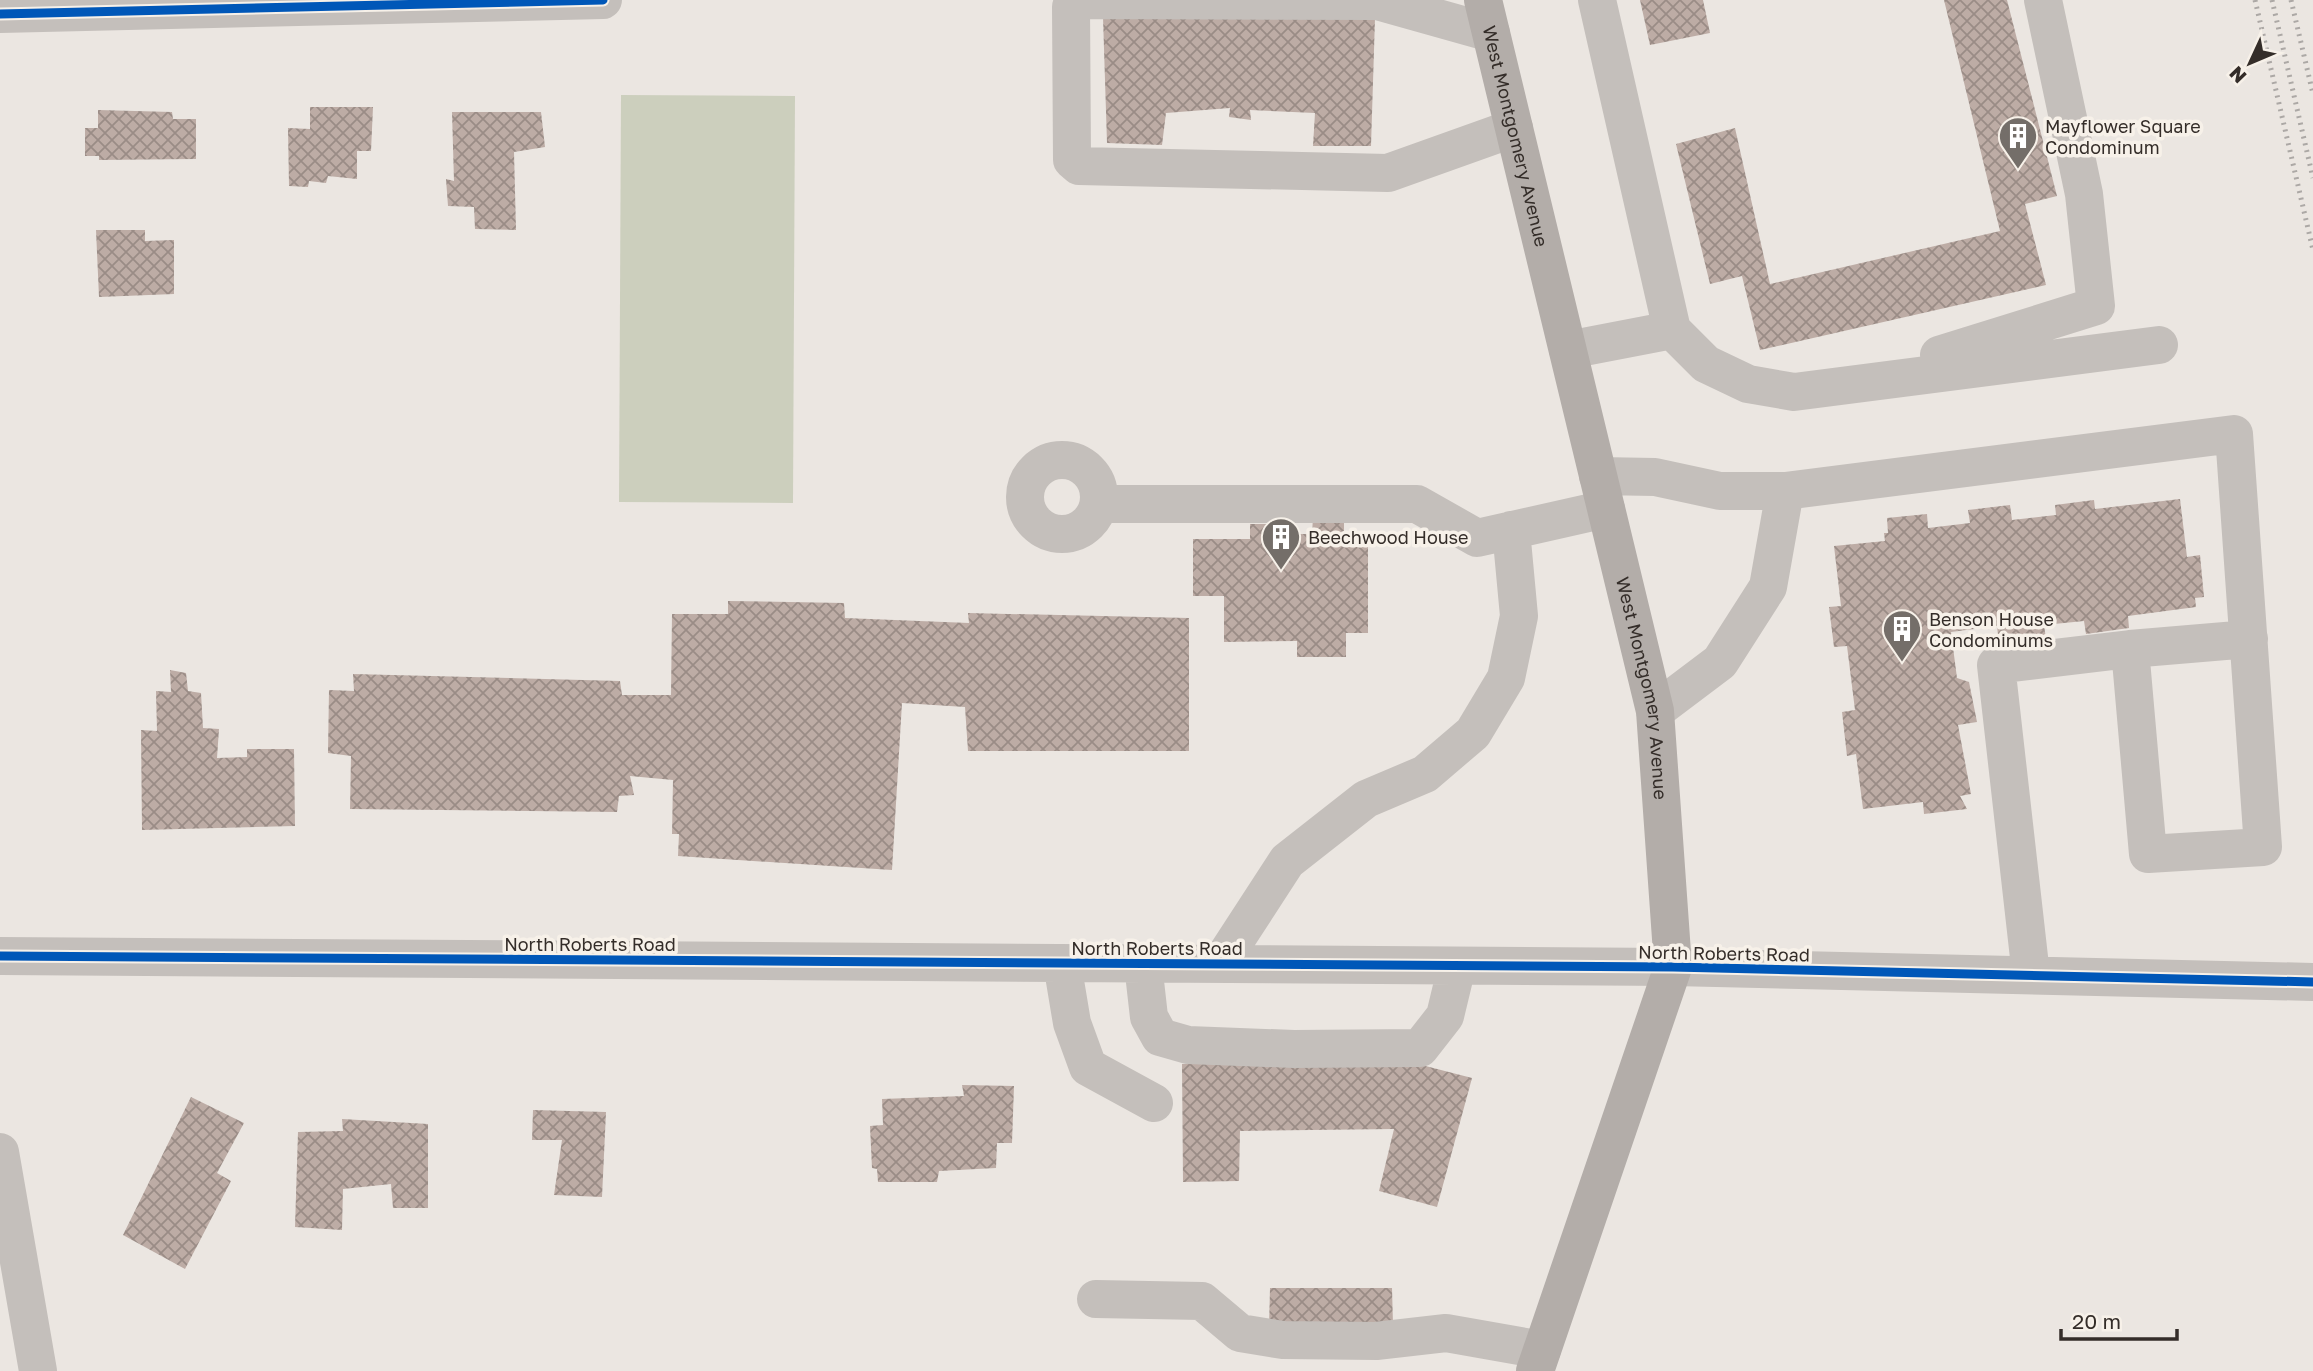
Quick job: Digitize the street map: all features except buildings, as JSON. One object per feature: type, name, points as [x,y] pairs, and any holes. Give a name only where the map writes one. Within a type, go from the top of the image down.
[{"type":"main road","name":"West Montgomery Avenue","points":[[1487,17],[1655,711],[1672,967],[1538,1360]]},
{"type":"street","points":[[0,14],[603,0]]},
{"type":"street","points":[[1597,0],[1672,330],[1706,363],[1748,384],[1794,392],[2159,345]]},
{"type":"street","points":[[1840,386],[2096,306],[2084,194],[2043,0]]},
{"type":"street","points":[[1487,17],[1377,1],[1080,1],[1071,7],[1072,160],[1079,166],[1388,173],[1514,128]]},
{"type":"street","points":[[1568,350],[1672,330]]},
{"type":"street","points":[[1099,504],[1417,504],[1477,538],[1511,530],[1602,493],[1655,477],[1720,491],[1785,491],[2234,434],[2263,847],[2148,854],[2130,649]]},
{"type":"street","points":[[1655,711],[1720,662],[1768,587],[1785,491]]},
{"type":"street","points":[[1220,964],[1287,861],[1366,799],[1425,774],[1473,733],[1506,678],[1519,615],[1511,530]]},
{"type":"street","points":[[2031,975],[1996,665],[2130,649],[2249,639]]},
{"type":"street","name":"North Roberts Road","points":[[0,956],[1672,967],[2313,982]]},
{"type":"street","points":[[1062,963],[1072,1023],[1088,1067],[1154,1103]]},
{"type":"street","points":[[1143,964],[1149,1017],[1160,1037],[1188,1045],[1294,1049],[1420,1048],[1445,1016],[1457,966]]},
{"type":"street","points":[[0,1152],[38,1371]]},
{"type":"street","points":[[1096,1299],[1202,1301],[1240,1333],[1283,1340],[1376,1341],[1446,1333],[1538,1360]]},
{"type":"green space","points":[[621,95],[795,96],[793,503],[619,502]]},
{"type":"railway","points":[[2255,0],[2313,250]]},
{"type":"railway","points":[[2272,0],[2313,178]]},
{"type":"railway","points":[[2291,0],[2313,94]]},
{"type":"cycle path","points":[[0,14],[603,0]]},
{"type":"cycle path","points":[[0,956],[1673,967],[2313,982]]},
{"type":"place","name":"Mayflower Square Condominum","points":[[2018,170]]},
{"type":"place","name":"Beechwood House","points":[[1281,571]]},
{"type":"place","name":"Benson House Condominums","points":[[1902,663]]}]
